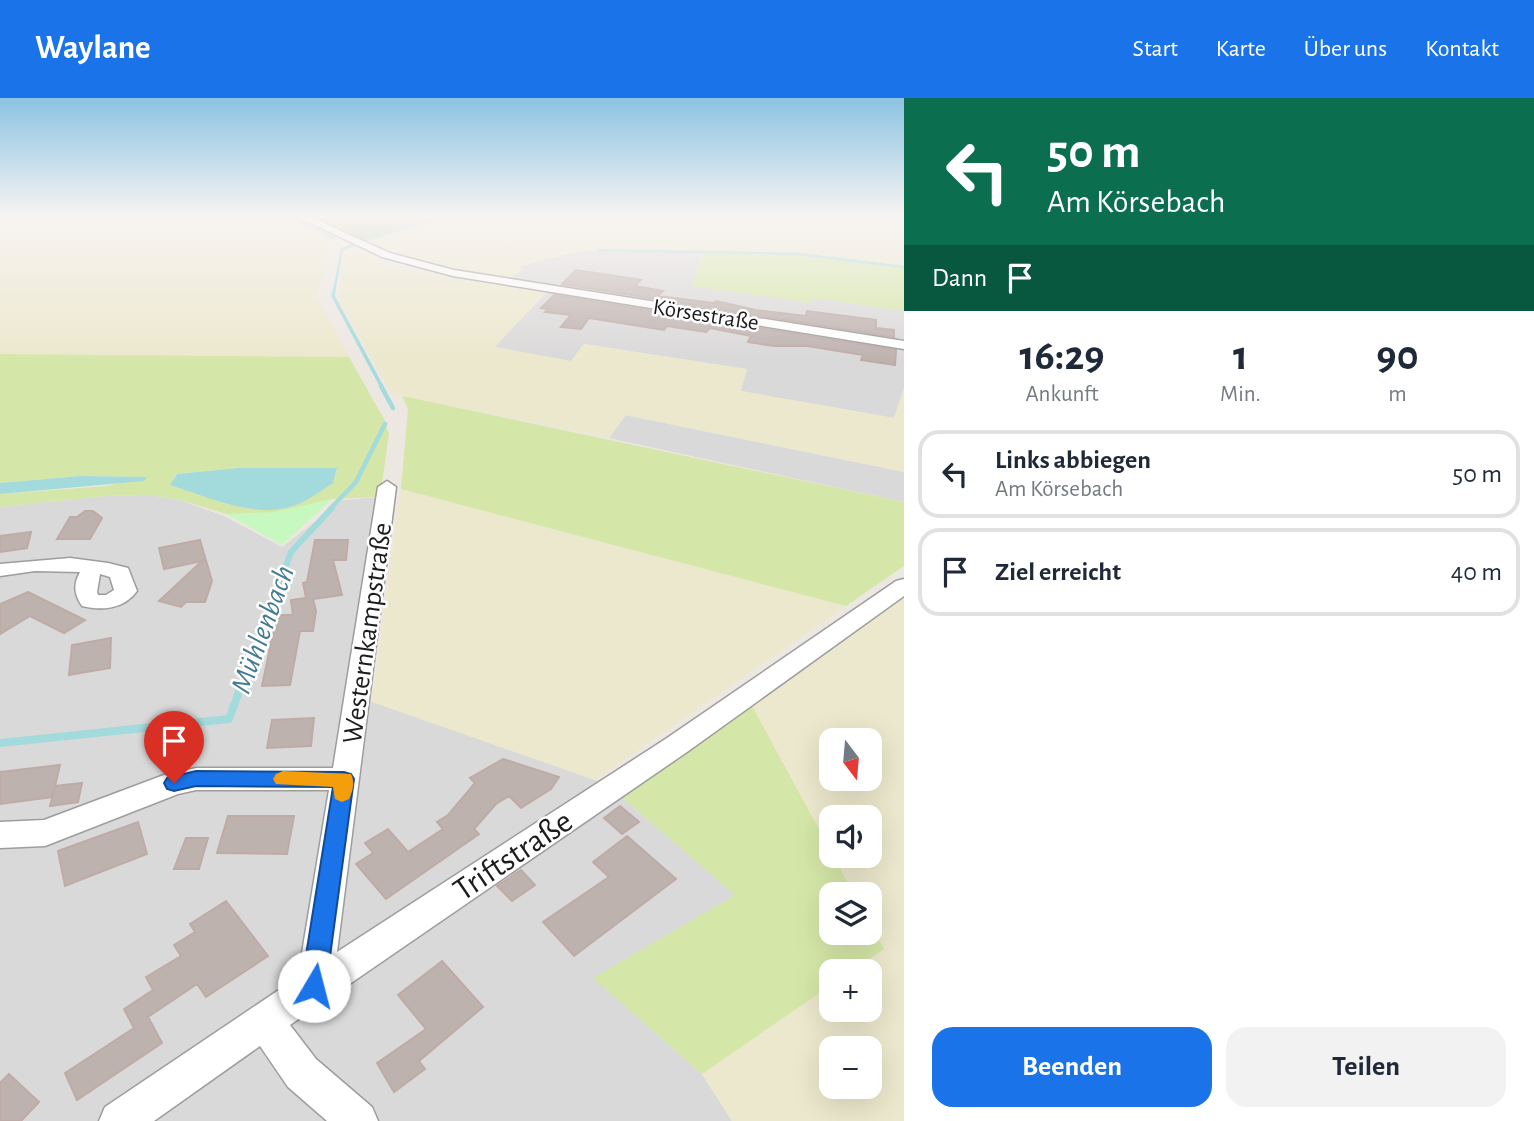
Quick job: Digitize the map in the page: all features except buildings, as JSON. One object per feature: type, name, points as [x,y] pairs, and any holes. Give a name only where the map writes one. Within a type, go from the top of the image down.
[{"type":"street","name":"Körsestraße","points":[[422,265],[502,282],[904,345]]},
{"type":"street","name":"Westernkampstraße","points":[[314,986],[344,779],[358,704],[387,487]]},
{"type":"street","points":[[0,570],[71,564],[93,569]]},
{"type":"street","name":"Triftstraße","points":[[119,1121],[314,986],[677,745],[904,586]]},
{"type":"street","points":[[0,835],[45,833],[174,783],[196,779],[344,779]]},
{"type":"street","points":[[264,1021],[302,1073],[358,1121]]},
{"type":"shaded area","points":[[0,265],[325,265],[317,296],[349,357],[0,354]]},
{"type":"shaded area","points":[[343,265],[387,265],[545,293],[495,347],[571,361],[584,344],[747,369],[741,391],[894,418],[904,388],[904,472],[626,415],[609,438],[392,394],[338,297]]},
{"type":"shaded area","points":[[435,265],[527,265],[507,280]]},
{"type":"shaded area","points":[[699,265],[693,286],[810,303],[813,298],[904,311],[904,388],[894,418],[741,391],[746,369],[584,344],[571,361],[494,347],[551,288],[507,280],[521,266]]},
{"type":"shaded area","points":[[625,415],[904,472],[904,502],[609,438]]},
{"type":"shaded area","points":[[401,489],[846,606],[595,780],[372,702]]},
{"type":"shaded area","points":[[149,495],[180,500],[224,516],[282,547],[343,500],[380,497],[350,694],[595,780],[619,795],[736,895],[594,978],[702,1074],[732,1121],[0,1121],[0,507],[105,496]]},
{"type":"shaded area","points":[[904,593],[904,1121],[732,1121],[702,1074],[819,993],[819,1022],[882,1022],[882,959],[869,959],[884,949],[882,882],[848,882],[840,868],[882,868],[882,805],[819,805],[819,829],[750,702]]},
{"type":"green space","points":[[699,265],[885,265],[904,267],[904,311],[813,298],[811,303],[692,286]]},
{"type":"green space","points":[[0,354],[349,357],[385,421],[389,434],[380,497],[332,499],[276,512],[226,514],[180,500],[149,495],[105,496],[0,507],[0,494],[106,486],[146,477],[80,476],[0,483]],"holes":[[[238,468],[337,469],[333,483],[297,505],[171,485],[176,474]]]},
{"type":"green space","points":[[402,396],[904,502],[904,566],[846,606],[401,489],[408,409]]},
{"type":"green space","points":[[332,499],[282,545],[226,514],[276,512]]},
{"type":"green space","points":[[750,702],[819,829],[819,868],[840,868],[848,882],[819,882],[819,945],[882,945],[884,949],[869,959],[819,959],[819,993],[702,1074],[593,978],[735,895],[619,795]]},
{"type":"water","points":[[238,468],[337,468],[333,483],[301,503],[280,509],[265,510],[232,505],[170,485],[177,474]]},
{"type":"water","points":[[80,476],[147,477],[144,481],[0,494],[0,483]]},
{"type":"waterway","name":"Mühlenbach","points":[[334,292],[339,265]]},
{"type":"waterway","points":[[886,265],[904,267]]},
{"type":"waterway","name":"Mühlenbach","points":[[334,290],[333,296],[382,387]]},
{"type":"waterway","name":"Mühlenbach","points":[[381,386],[393,408]]},
{"type":"waterway","name":"Mühlenbach","points":[[330,509],[356,482],[385,424]]},
{"type":"waterway","name":"Mühlenbach","points":[[249,666],[291,552],[332,508]]},
{"type":"waterway","name":"Mühlenbach","points":[[0,743],[229,719],[249,664]]},
{"type":"slow traffic","points":[[283,779],[344,779],[342,794]]},
{"type":"route","points":[[174,783],[196,779],[344,779],[314,986]]}]
